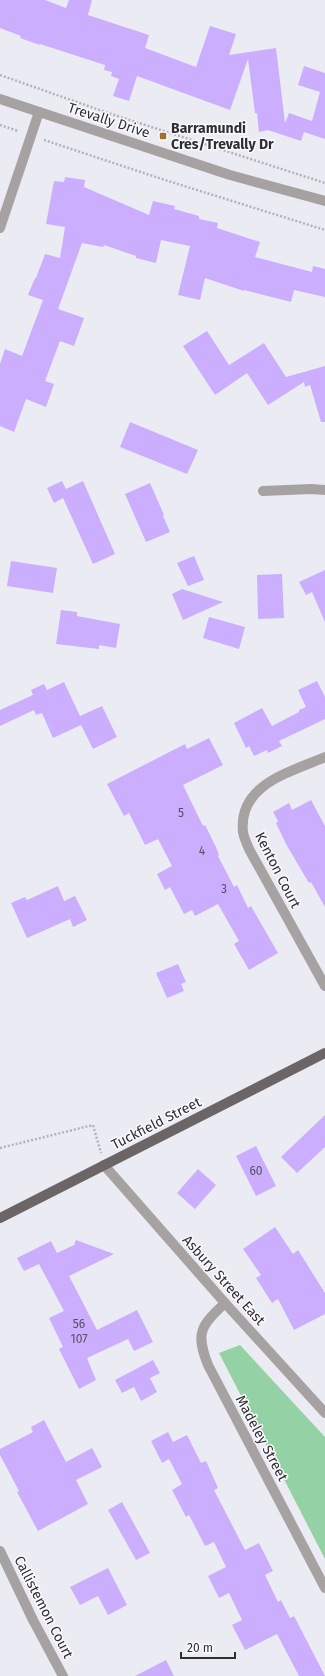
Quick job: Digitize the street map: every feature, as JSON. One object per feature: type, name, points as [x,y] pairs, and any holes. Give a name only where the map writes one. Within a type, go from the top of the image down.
[{"type":"main road","name":"Tuckfield Street","points":[[0,1218],[325,1053]]},
{"type":"street","name":"Trevally Drive","points":[[0,98],[230,175],[325,200]]},
{"type":"street","points":[[0,228],[39,112]]},
{"type":"street","points":[[263,491],[310,489],[325,490]]},
{"type":"street","name":"Kenton Court","points":[[325,757],[273,779],[259,790],[250,799],[243,819],[243,833],[249,849],[325,986]]},
{"type":"street","name":"Asbury Street East","points":[[104,1165],[225,1303],[325,1413]]},
{"type":"street","name":"Madeley Street","points":[[225,1303],[206,1321],[201,1334],[202,1349],[212,1372],[325,1588]]},
{"type":"street","name":"Callistemon Court","points":[[0,1551],[33,1620],[63,1676]]},
{"type":"path","points":[[0,75],[325,183]]},
{"type":"path","points":[[0,125],[165,180],[325,230]]},
{"type":"path","points":[[0,1148],[93,1125],[104,1165]]},
{"type":"green space","points":[[240,1345],[325,1437],[325,1559],[219,1353]]},
{"type":"building","points":[[0,0],[45,0],[66,8],[69,0],[92,0],[88,15],[149,35],[145,48],[196,67],[210,26],[236,34],[229,55],[276,48],[285,123],[289,113],[312,121],[320,92],[298,85],[304,66],[325,73],[325,139],[304,132],[301,141],[268,130],[259,132],[248,59],[230,110],[137,76],[129,101],[113,96],[119,79],[111,76],[112,72],[104,70],[105,65],[20,38],[21,36],[0,28]]},
{"type":"building","points":[[65,177],[85,180],[84,187],[149,215],[153,201],[175,206],[174,209],[199,216],[199,219],[218,223],[217,228],[260,242],[255,257],[312,272],[313,266],[325,269],[325,297],[294,290],[291,302],[244,291],[205,278],[200,300],[178,295],[190,246],[161,240],[156,263],[136,258],[136,256],[104,245],[103,247],[82,243],[58,309],[84,318],[74,346],[60,341],[45,381],[54,384],[46,407],[26,399],[14,432],[0,426],[0,364],[5,349],[22,356],[43,300],[28,295],[45,254],[60,258],[65,227],[46,224],[54,181],[64,182]]},
{"type":"building","points":[[207,331],[229,365],[264,343],[286,377],[325,366],[325,422],[321,422],[310,385],[305,387],[304,382],[268,405],[247,373],[215,395],[183,346]]},
{"type":"building","points":[[130,422],[198,450],[187,474],[120,447]]},
{"type":"building","points":[[62,481],[66,489],[83,481],[115,554],[93,564],[63,498],[54,503],[47,488]]},
{"type":"building","points":[[150,483],[170,532],[146,542],[125,494]]},
{"type":"building","points":[[194,556],[204,580],[188,586],[177,563]]},
{"type":"building","points":[[11,561],[57,568],[53,593],[7,586]]},
{"type":"building","points":[[325,570],[325,622],[312,592],[306,595],[299,582]]},
{"type":"building","points":[[282,574],[284,618],[258,619],[257,575]]},
{"type":"building","points":[[182,589],[223,602],[183,620],[172,594]]},
{"type":"building","points":[[61,610],[77,612],[77,616],[120,624],[116,648],[99,645],[99,649],[56,644]]},
{"type":"building","points":[[209,617],[245,627],[239,649],[203,638]]},
{"type":"building","points":[[317,681],[325,697],[325,719],[279,741],[282,746],[268,753],[267,750],[254,756],[249,746],[246,748],[234,723],[262,708],[272,726],[306,707],[298,690]]},
{"type":"building","points":[[64,682],[80,716],[102,706],[117,737],[93,749],[81,725],[53,738],[42,713],[36,715],[34,710],[0,726],[0,710],[33,695],[31,690],[44,684],[47,690]]},
{"type":"building","points":[[209,738],[223,765],[183,785],[203,826],[205,825],[216,847],[218,856],[234,887],[237,885],[248,908],[251,906],[278,953],[249,970],[234,944],[239,941],[218,904],[195,916],[192,910],[184,914],[170,887],[165,890],[157,874],[172,866],[158,839],[145,845],[129,813],[124,816],[107,784],[185,744],[187,749]]},
{"type":"building","points":[[311,800],[325,826],[325,907],[311,882],[309,883],[286,844],[276,823],[278,821],[273,812],[289,803],[292,810]]},
{"type":"building","points":[[58,886],[64,901],[75,896],[87,920],[73,927],[70,919],[27,938],[11,903],[25,897],[27,900]]},
{"type":"building","points":[[178,964],[186,982],[181,984],[184,991],[167,998],[156,973]]},
{"type":"building","points":[[325,1115],[325,1147],[297,1173],[281,1157]]},
{"type":"building","points":[[256,1146],[276,1186],[256,1196],[236,1156]]},
{"type":"building","points":[[198,1169],[216,1185],[195,1209],[177,1193]]},
{"type":"building","points":[[275,1227],[293,1254],[298,1250],[325,1293],[325,1314],[294,1330],[278,1299],[272,1303],[256,1278],[261,1275],[243,1249]]},
{"type":"building","points":[[76,1240],[114,1254],[69,1276],[97,1330],[137,1310],[153,1342],[134,1351],[128,1339],[87,1358],[96,1380],[79,1389],[59,1349],[63,1347],[49,1318],[64,1311],[39,1264],[24,1271],[17,1258],[51,1241],[57,1253],[74,1245]]},
{"type":"building","points":[[153,1360],[160,1373],[150,1378],[157,1392],[141,1401],[134,1387],[122,1393],[115,1380]]},
{"type":"building","points":[[44,1420],[66,1462],[92,1448],[102,1467],[76,1480],[88,1504],[38,1531],[17,1492],[19,1491],[0,1455],[0,1449],[33,1432],[31,1427]]},
{"type":"building","points":[[168,1432],[173,1442],[187,1435],[201,1463],[206,1461],[218,1488],[214,1490],[245,1550],[259,1543],[273,1571],[265,1575],[278,1602],[281,1600],[290,1618],[294,1616],[325,1676],[299,1676],[277,1634],[245,1650],[232,1625],[242,1620],[229,1593],[219,1598],[208,1576],[226,1567],[214,1542],[205,1546],[189,1515],[186,1517],[172,1490],[182,1484],[169,1459],[162,1463],[151,1441]]},
{"type":"building","points":[[122,1502],[150,1553],[136,1560],[108,1510]]},
{"type":"building","points":[[108,1568],[127,1605],[108,1615],[98,1596],[80,1605],[70,1587]]},
{"type":"building","points":[[166,1660],[174,1676],[135,1676]]},
{"type":"place","name":"Barramundi Cres/Trevally Dr","points":[[163,136]]}]
